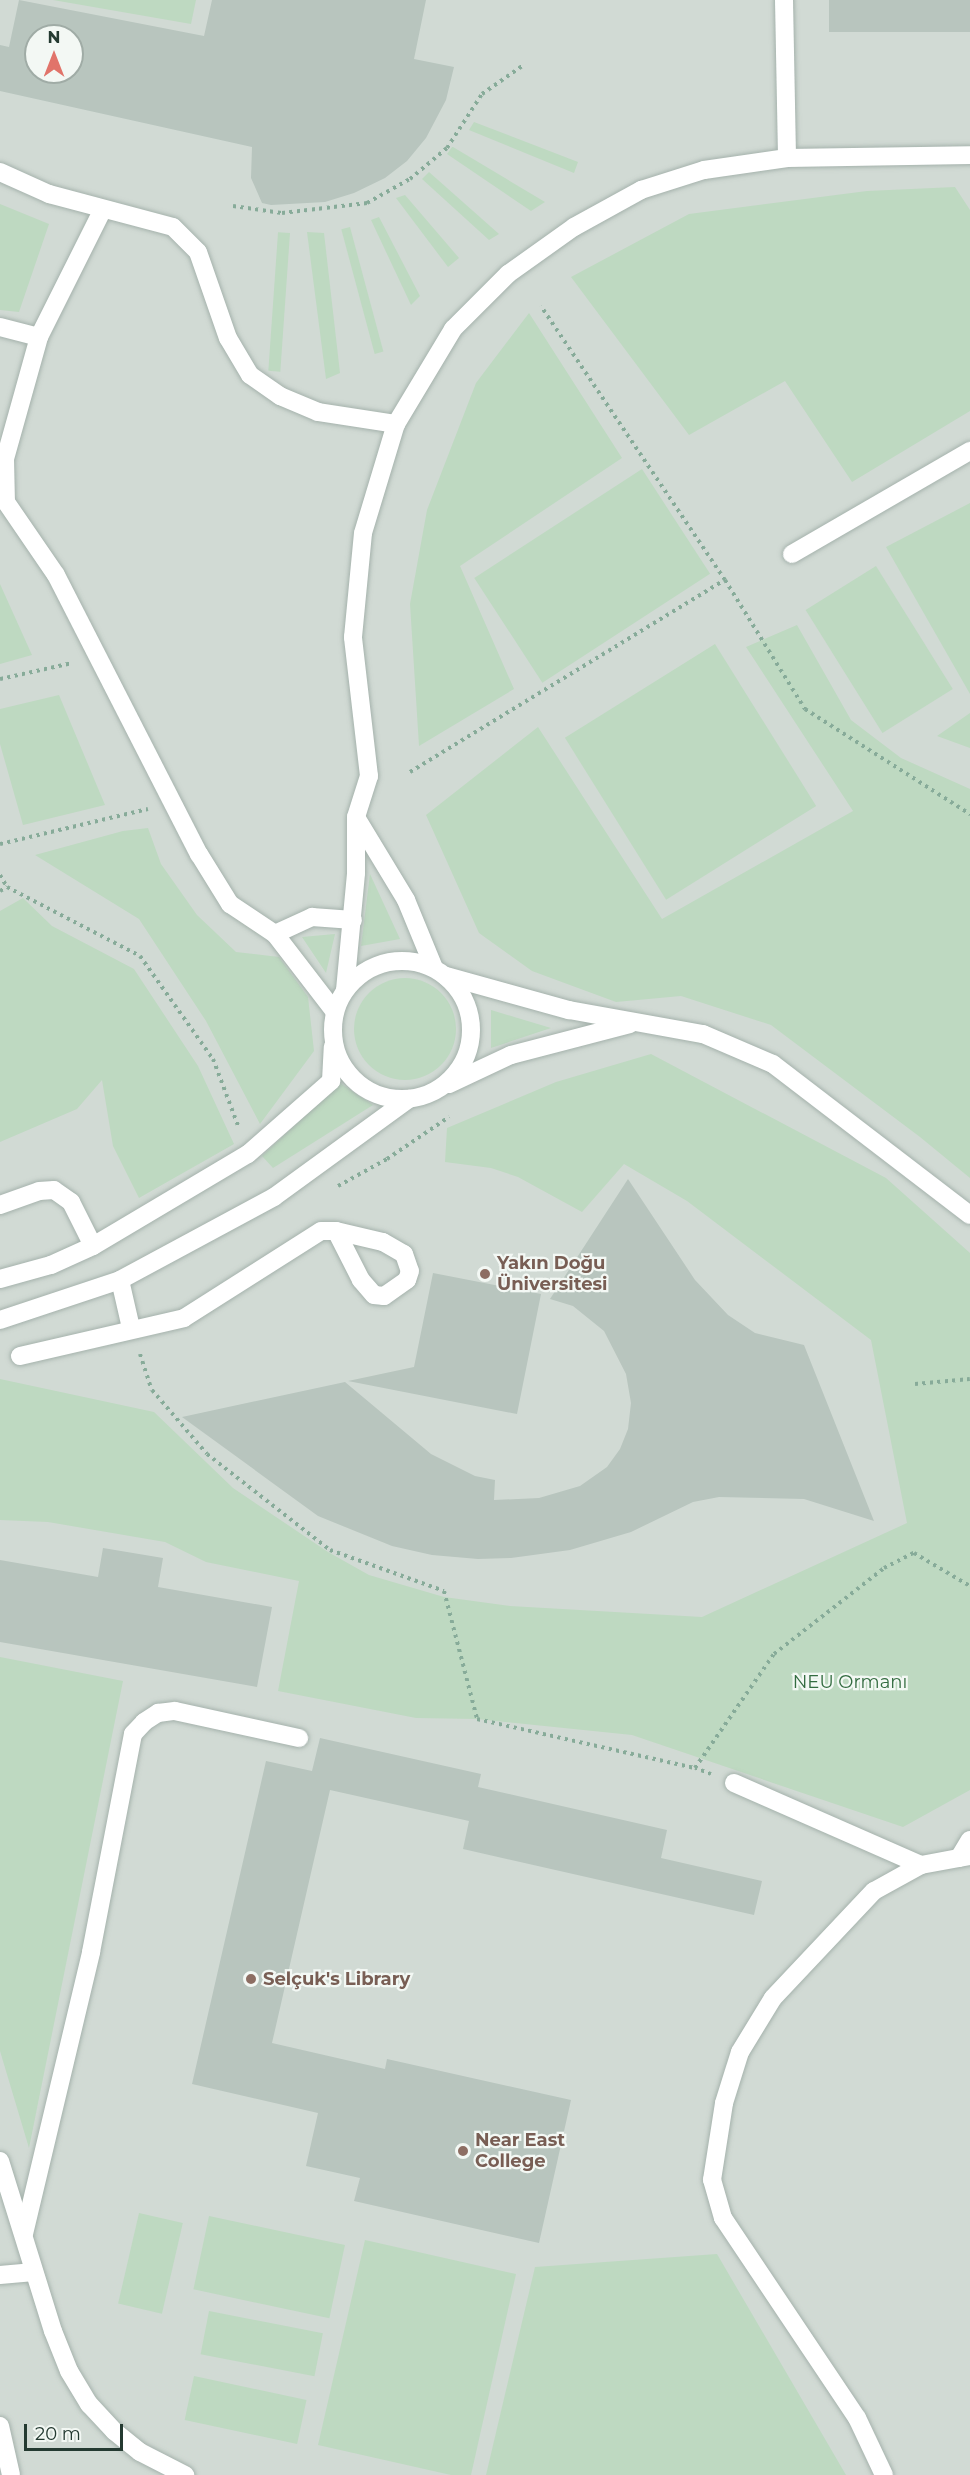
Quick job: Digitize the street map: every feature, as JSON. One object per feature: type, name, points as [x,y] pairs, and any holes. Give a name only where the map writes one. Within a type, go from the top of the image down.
[{"type":"street","points":[[784,0],[787,158]]},
{"type":"street","points":[[0,1279],[51,1264],[93,1246],[248,1154],[331,1081],[335,1012],[345,990],[353,920],[356,817],[369,776],[353,637],[363,533],[396,424],[453,329],[508,274],[574,227],[630,194],[704,170],[787,158],[970,155]]},
{"type":"street","points":[[0,172],[49,194],[173,226],[198,252],[228,338],[250,375],[280,396],[318,412],[396,424]]},
{"type":"street","points":[[103,209],[39,337],[5,459],[6,502],[56,574],[199,854],[230,904],[275,934],[335,1012]]},
{"type":"street","points":[[0,327],[39,337]]},
{"type":"street","points":[[792,554],[970,451]]},
{"type":"street","points":[[356,817],[406,900],[440,972],[460,991],[469,1011],[472,1032],[468,1053],[458,1072],[442,1087]]},
{"type":"street","points":[[275,934],[312,916],[353,920]]},
{"type":"street","points":[[345,990],[359,975],[376,966],[396,961],[416,962],[440,972],[569,1010],[703,1034],[773,1064],[970,1215]]},
{"type":"street","points":[[0,1320],[120,1280],[274,1197],[409,1099],[442,1087],[511,1055],[637,1022]]},
{"type":"street","points":[[333,1039],[345,1068],[367,1090],[387,1098],[409,1099]]},
{"type":"street","points":[[0,1205],[39,1191],[54,1190],[71,1202],[93,1246]]},
{"type":"street","points":[[20,1356],[131,1328],[184,1318],[321,1231],[336,1231]]},
{"type":"street","points":[[120,1280],[131,1328]]},
{"type":"street","points":[[24,2234],[91,1952],[133,1734],[144,1722],[158,1713],[175,1711],[299,1737]]},
{"type":"street","points":[[734,1783],[921,1865]]},
{"type":"street","points":[[884,2475],[857,2418],[723,2218],[712,2180],[724,2103],[740,2052],[773,1998],[874,1891],[921,1865],[964,1857],[970,1840]]},
{"type":"street","points":[[0,2161],[53,2331],[69,2371],[89,2404],[114,2431],[140,2452],[185,2475]]},
{"type":"street","points":[[0,2275],[34,2272]]},
{"type":"street","points":[[0,2426],[11,2475]]},
{"type":"path","points":[[233,206],[282,213],[367,203],[410,179],[447,148],[482,94],[525,64]]},
{"type":"path","points":[[541,306],[725,580],[805,710],[970,814]]},
{"type":"path","points":[[410,772],[725,580]]},
{"type":"path","points":[[0,679],[98,657]]},
{"type":"path","points":[[0,844],[173,804]]},
{"type":"path","points":[[0,875],[7,887],[140,956],[213,1059],[248,1154]]},
{"type":"path","points":[[0,891],[7,887]]},
{"type":"path","points":[[329,1192],[387,1159],[449,1117]]},
{"type":"path","points":[[131,1328],[152,1390],[207,1454],[330,1550],[444,1590],[477,1719],[695,1768],[734,1783]]},
{"type":"path","points":[[915,1384],[970,1379]]},
{"type":"path","points":[[695,1768],[774,1654],[884,1568],[914,1553],[970,1586]]},
{"type":"shaded area","name":"Yakın Doğu Üniversitesi","points":[[0,0],[970,0],[970,2475],[0,2475]]},
{"type":"green space","points":[[53,0],[196,0],[191,24]]},
{"type":"green space","points":[[474,122],[578,162],[574,173],[469,130]]},
{"type":"green space","points":[[452,147],[545,202],[531,211],[447,154]]},
{"type":"green space","points":[[429,172],[499,234],[489,240],[422,179]]},
{"type":"green space","points":[[955,187],[970,210],[970,411],[852,482],[785,381],[689,435],[571,277],[689,214],[867,191]]},
{"type":"green space","points":[[405,195],[459,258],[448,267],[396,198]]},
{"type":"green space","points":[[0,204],[49,224],[19,312],[0,310]]},
{"type":"green space","points":[[379,217],[420,296],[411,305],[371,220]]},
{"type":"green space","points":[[350,227],[383,352],[375,354],[341,229]]},
{"type":"green space","points":[[278,232],[290,233],[280,372],[268,371]]},
{"type":"green space","points":[[307,232],[324,233],[340,373],[326,379]]},
{"type":"green space","points":[[529,313],[622,458],[460,566],[514,689],[419,746],[410,604],[427,510],[476,383]]},
{"type":"green space","points":[[642,469],[710,574],[542,683],[474,578]]},
{"type":"green space","points":[[970,503],[970,694],[886,547]]},
{"type":"green space","points":[[876,566],[953,689],[882,733],[806,610]]},
{"type":"green space","points":[[0,584],[32,655],[0,664]]},
{"type":"green space","points":[[797,625],[851,720],[901,758],[970,789],[970,1178],[920,1137],[771,1025],[681,996],[616,1002],[532,971],[479,933],[426,815],[538,727],[662,919],[853,811],[746,647]]},
{"type":"green space","points":[[715,644],[816,806],[666,900],[565,738]]},
{"type":"green space","points":[[59,695],[105,805],[23,825],[0,744],[0,709]]},
{"type":"green space","points":[[970,713],[970,748],[937,736]]},
{"type":"green space","points":[[148,828],[161,864],[197,915],[236,952],[279,957],[308,997],[314,1051],[260,1124],[206,1021],[139,919],[35,855],[123,831]]},
{"type":"green space","points":[[370,874],[400,939],[361,946]]},
{"type":"green space","points":[[23,898],[52,926],[134,969],[198,1066],[234,1144],[139,1198],[113,1146],[102,1080],[77,1109],[0,1142],[0,911]]},
{"type":"green space","points":[[335,934],[326,973],[302,937]]},
{"type":"green space","points":[[405,978],[424,982],[441,993],[452,1010],[456,1029],[452,1048],[441,1065],[424,1076],[405,1080],[386,1076],[369,1065],[358,1048],[354,1029],[358,1010],[369,993],[386,982]]},
{"type":"green space","points":[[491,1010],[551,1028],[491,1048]]},
{"type":"green space","name":"NEU Ormanı","points":[[651,1054],[886,1178],[970,1253],[970,1790],[903,1827],[632,1735],[477,1719],[416,1718],[278,1691],[299,1581],[206,1562],[165,1542],[48,1522],[0,1520],[0,1379],[154,1412],[233,1488],[328,1552],[369,1575],[444,1597],[510,1606],[702,1617],[907,1523],[871,1340],[687,1201],[624,1164],[582,1212],[518,1177],[491,1168],[445,1162],[447,1128],[556,1082]]},
{"type":"green space","points":[[340,1083],[373,1105],[273,1168],[262,1156]]},
{"type":"green space","points":[[0,1657],[123,1681],[29,2148],[0,2051]]},
{"type":"green space","points":[[139,2213],[183,2223],[162,2314],[118,2304]]},
{"type":"green space","points":[[209,2216],[345,2245],[329,2318],[193,2289]]},
{"type":"green space","points":[[365,2240],[516,2274],[471,2475],[451,2475],[318,2445]]},
{"type":"green space","points":[[717,2254],[846,2475],[486,2475],[535,2267]]},
{"type":"green space","points":[[209,2311],[323,2333],[314,2376],[201,2354]]},
{"type":"green space","points":[[194,2376],[306,2400],[297,2444],[185,2420]]},
{"type":"building","points":[[19,0],[204,36],[212,0],[426,0],[414,59],[454,67],[446,100],[426,138],[407,161],[385,178],[354,193],[325,202],[271,205],[262,203],[251,178],[252,147],[0,91],[0,45],[9,47]]},
{"type":"building","points":[[829,0],[970,0],[970,32],[829,32]]},
{"type":"building","points":[[628,1179],[695,1280],[728,1315],[755,1333],[804,1345],[874,1521],[804,1499],[719,1497],[693,1502],[631,1532],[570,1550],[511,1558],[478,1559],[432,1555],[392,1546],[318,1516],[182,1417],[345,1382],[431,1454],[475,1476],[495,1480],[494,1500],[539,1498],[580,1486],[607,1467],[620,1449],[628,1429],[631,1403],[626,1374],[604,1331],[573,1306],[550,1299]]},
{"type":"building","points":[[433,1273],[541,1294],[517,1414],[348,1381],[414,1367]]},
{"type":"building","points":[[103,1548],[163,1558],[158,1587],[272,1607],[257,1687],[0,1642],[0,1560],[98,1577]]},
{"type":"building","name":"Selçuk's Library","points":[[320,1738],[481,1774],[478,1787],[667,1830],[661,1858],[762,1881],[754,1915],[463,1849],[469,1821],[330,1790],[272,2043],[385,2069],[387,2059],[571,2100],[539,2243],[354,2201],[360,2178],[306,2166],[318,2113],[192,2084],[266,1761],[312,1771]]},
{"type":"place","name":"Yakın Doğu Üniversitesi","points":[[485,1274]]},
{"type":"place","name":"Selçuk's Library","points":[[251,1979]]},
{"type":"place","name":"Near East College","points":[[463,2151]]}]
